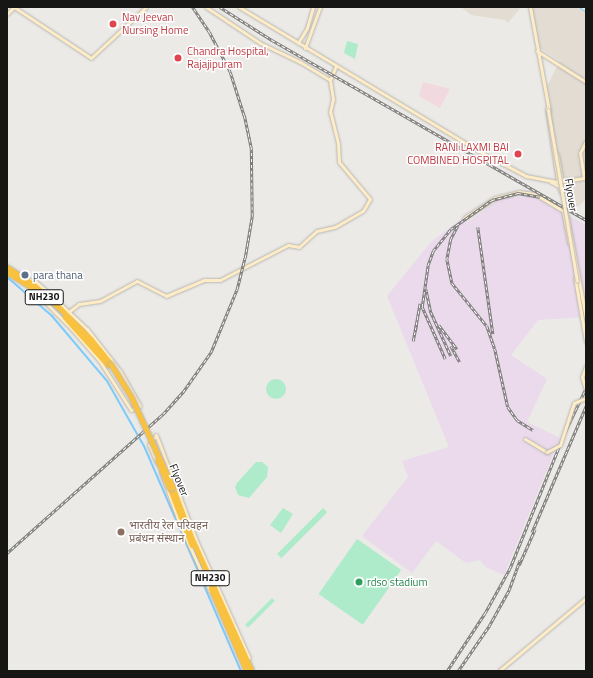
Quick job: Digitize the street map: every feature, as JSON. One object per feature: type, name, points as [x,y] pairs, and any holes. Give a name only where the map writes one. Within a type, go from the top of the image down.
[{"type":"highway","name":"NH230","points":[[7,268],[24,281],[76,328]]},
{"type":"highway","name":"NH230","points":[[7,272],[24,281],[32,283],[68,313]]},
{"type":"highway","name":"Flyover","points":[[68,313],[76,328],[86,338],[121,385],[144,426],[172,488],[249,670]]},
{"type":"highway","name":"Flyover","points":[[76,328],[107,359],[124,384],[172,488],[191,546]]},
{"type":"highway","name":"NH230","points":[[191,546],[249,670]]},
{"type":"street","points":[[7,14],[14,7],[91,58],[146,7]]},
{"type":"street","points":[[206,7],[260,43],[300,62],[330,80]]},
{"type":"street","points":[[240,7],[305,48],[517,172],[529,178],[556,184],[563,199]]},
{"type":"street","points":[[298,43],[307,28],[314,7]]},
{"type":"street","points":[[305,48],[320,7]]},
{"type":"street","points":[[530,7],[560,181]]},
{"type":"street","points":[[537,50],[586,82]]},
{"type":"street","points":[[76,328],[113,379],[131,410],[140,406],[105,351],[68,313],[79,304],[100,300],[137,281],[166,296],[204,280],[220,280],[288,245],[299,247],[317,231],[335,227],[359,214],[370,199],[339,162],[338,143],[329,109],[333,99],[330,80],[336,66]]},
{"type":"street","name":"Flyover","points":[[548,109],[578,286]]},
{"type":"street","points":[[517,172],[538,179],[560,181],[584,178],[580,152],[586,141]]},
{"type":"street","points":[[464,218],[495,198],[519,192],[535,194],[563,210],[586,332]]},
{"type":"street","points":[[580,297],[586,319]]},
{"type":"street","points":[[580,297],[586,342]]},
{"type":"street","points":[[586,364],[585,374],[586,370]]},
{"type":"street","points":[[586,364],[582,377],[586,390]]},
{"type":"street","points":[[526,439],[547,452],[560,445],[574,404],[586,398]]},
{"type":"street","points":[[191,546],[150,448],[149,442],[156,435],[196,540],[249,670]]},
{"type":"street","points":[[499,671],[586,598]]},
{"type":"shaded area","points":[[461,7],[521,7],[508,23],[505,20],[471,15]]},
{"type":"shaded area","points":[[532,7],[577,7],[586,13],[586,199],[578,207],[566,200],[546,88],[560,61],[538,47]]},
{"type":"shaded area","points":[[423,82],[450,89],[440,108],[419,96]]},
{"type":"shaded area","points":[[511,197],[532,197],[541,200],[586,225],[586,317],[538,320],[511,355],[547,379],[527,422],[560,438],[504,575],[486,567],[480,560],[466,563],[436,541],[412,573],[362,536],[408,477],[402,461],[449,447],[387,296],[431,242],[462,218],[467,223],[495,202]]},
{"type":"green space","points":[[347,41],[358,44],[355,59],[344,53]]},
{"type":"green space","points":[[272,379],[280,379],[286,385],[286,393],[280,399],[272,399],[266,393],[266,385]]},
{"type":"green space","points":[[256,462],[262,462],[268,467],[267,477],[249,498],[238,495],[235,487],[237,483]]},
{"type":"green space","points":[[283,508],[293,514],[281,533],[270,525]]},
{"type":"green space","points":[[323,508],[327,512],[281,558],[277,554]]},
{"type":"green space","name":"rdso stadium","points":[[357,539],[401,570],[363,625],[319,594]]},
{"type":"green space","points":[[272,598],[275,601],[248,628],[245,625]]},
{"type":"waterway","points":[[579,7],[586,12]]},
{"type":"waterway","points":[[7,277],[52,316],[107,381],[144,446],[199,573]]},
{"type":"waterway","points":[[200,576],[241,671]]},
{"type":"railway","points":[[7,553],[163,414],[183,392],[211,352],[237,289],[245,258],[252,216],[251,148],[244,116],[230,72],[209,32],[192,7]]},
{"type":"railway","points":[[220,7],[272,40],[586,220]]},
{"type":"railway","points":[[445,359],[422,307],[428,265],[433,251],[451,229],[492,200],[518,193],[540,197]]},
{"type":"railway","points":[[458,226],[451,239],[447,259],[452,283],[487,326],[495,349],[508,407],[517,420],[533,430]]},
{"type":"railway","points":[[478,227],[493,334]]},
{"type":"railway","points":[[426,289],[431,312],[451,356]]},
{"type":"railway","points":[[415,331],[420,303]]},
{"type":"railway","points":[[413,341],[416,325]]},
{"type":"railway","points":[[439,325],[457,349]]},
{"type":"railway","points":[[451,346],[460,362]]},
{"type":"railway","points":[[447,671],[485,613],[510,568],[565,432],[586,388]]},
{"type":"railway","points":[[532,532],[586,406]]},
{"type":"railway","points":[[519,565],[535,529]]},
{"type":"railway","points":[[458,671],[489,626],[509,590],[520,560]]},
{"type":"place","name":"Nav Jeevan Nursing Home","points":[[113,24]]},
{"type":"place","name":"Chandra Hospital, Rajajipuram","points":[[178,58]]},
{"type":"place","name":"RANI LAXMI BAI COMBINED HOSPITAL","points":[[518,154]]},
{"type":"place","name":"para thana","points":[[25,275]]},
{"type":"place","name":"भारतीय रेल परिवहन प्रबंधन संस्थान","points":[[121,532]]},
{"type":"place","name":"rdso stadium","points":[[359,582]]}]
